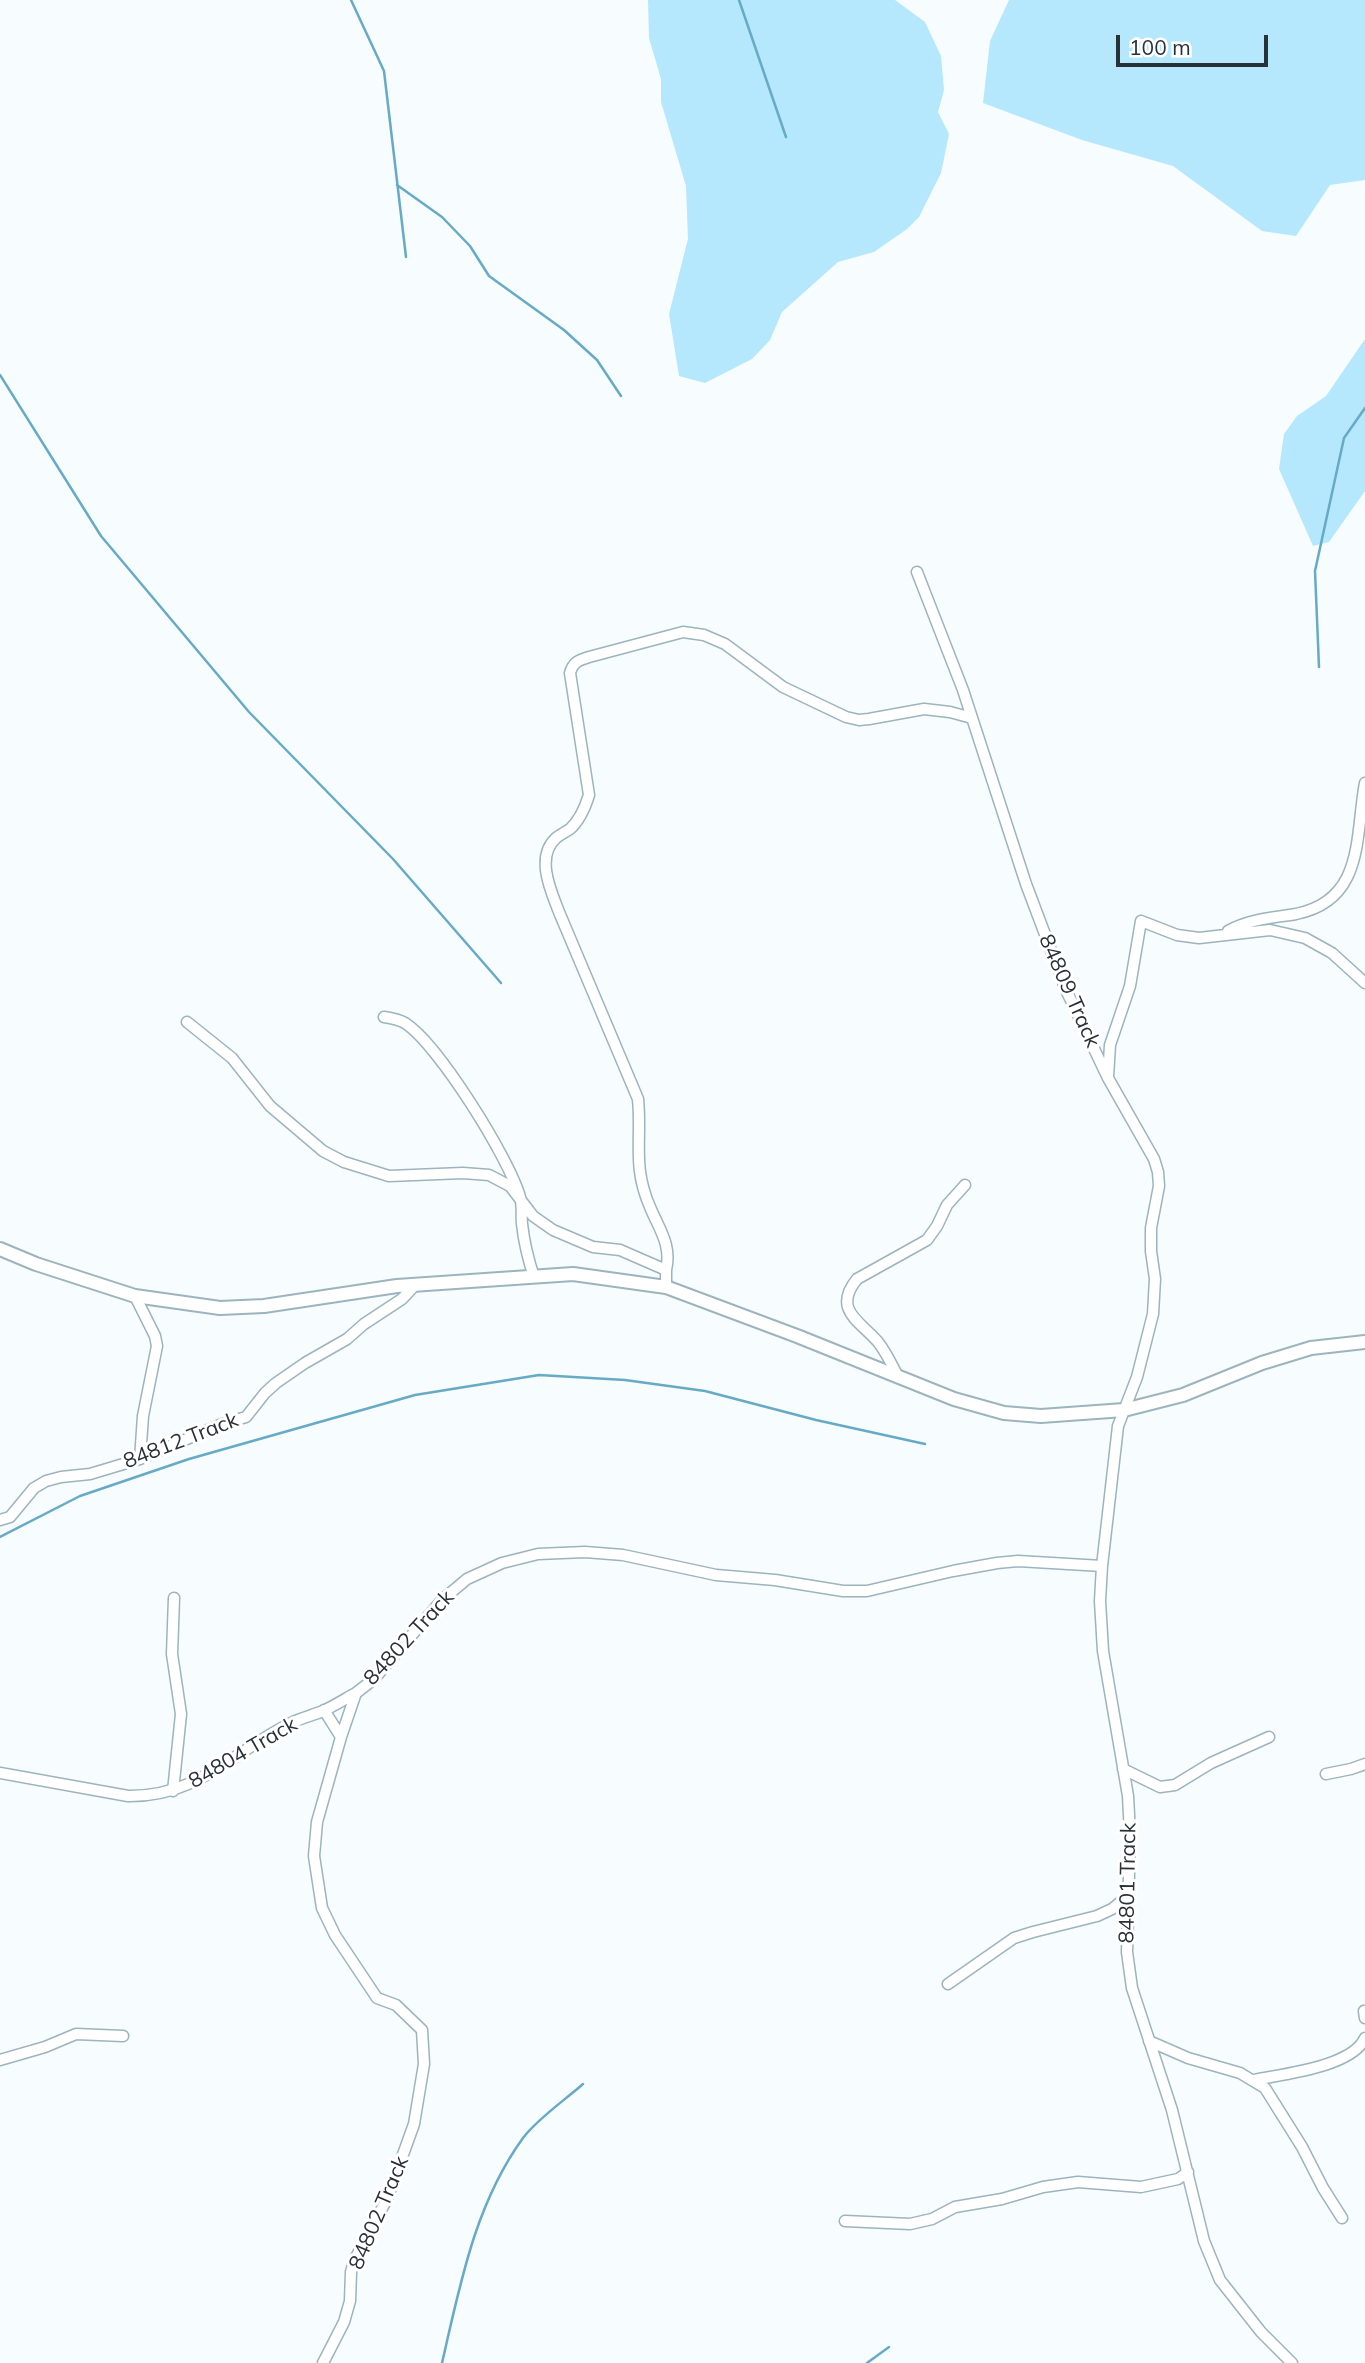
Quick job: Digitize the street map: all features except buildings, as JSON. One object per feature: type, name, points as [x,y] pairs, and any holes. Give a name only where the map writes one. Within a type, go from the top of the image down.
[{"type":"street","name":"84809 Track","points":[[917,572],[944,637],[1042,929],[1078,1017],[1108,1078],[1154,1158],[1158,1172],[1151,1251],[1155,1279],[1153,1314],[1137,1377],[1124,1410]]},
{"type":"street","points":[[666,1287],[667,1246],[649,1205],[639,1172],[638,1099],[559,912],[546,867],[545,855],[550,845],[556,837],[571,828],[584,812],[589,795],[570,673],[572,666],[589,657],[683,632],[704,635],[725,644],[783,687],[846,717],[869,719],[924,709],[972,718]]},
{"type":"street","points":[[1225,933],[1241,924],[1310,911],[1332,897],[1349,879],[1356,854],[1365,783]]},
{"type":"street","points":[[1108,1078],[1110,1045],[1130,986],[1141,920],[1177,936],[1199,938],[1270,930],[1306,938],[1332,953],[1365,983]]},
{"type":"street","points":[[384,1017],[399,1019],[415,1031],[450,1073],[494,1140],[521,1199],[526,1250],[534,1277]]},
{"type":"street","points":[[187,1022],[232,1058],[270,1107],[323,1152],[389,1176],[463,1173],[489,1175],[510,1186],[533,1216],[553,1230],[593,1247],[631,1254],[666,1270]]},
{"type":"street","points":[[897,1376],[888,1356],[848,1309],[846,1303],[850,1288],[857,1279],[927,1240],[947,1205],[965,1185]]},
{"type":"street","points":[[0,1249],[36,1264],[135,1296],[220,1308],[253,1307],[417,1284],[573,1274],[666,1287],[954,1399],[1004,1413],[1041,1416],[1124,1410],[1183,1395],[1262,1363],[1311,1348],[1365,1342]]},
{"type":"street","name":"84812 Track","points":[[0,1520],[10,1517],[34,1488],[46,1481],[90,1474],[140,1459],[246,1417],[264,1393],[276,1383],[347,1339],[417,1284]]},
{"type":"street","points":[[135,1296],[155,1336],[157,1346],[143,1416],[140,1459]]},
{"type":"street","name":"84801 Track","points":[[1124,1410],[1118,1426],[1100,1601],[1103,1651],[1123,1769],[1130,1834],[1127,1952],[1132,1988],[1172,2110],[1204,2241],[1220,2280],[1281,2358],[1292,2363]]},
{"type":"street","name":"84802 Track","points":[[323,2363],[344,2322],[350,2301],[351,2272],[355,2259],[387,2199],[404,2154],[414,2124],[424,2064],[422,2030],[396,2005],[377,1998],[335,1935],[323,1908],[314,1856],[317,1822],[356,1693],[374,1679],[442,1600],[467,1579],[502,1563],[538,1554],[585,1552],[623,1555],[716,1575],[775,1580],[843,1591],[867,1591],[997,1563],[1102,1566]]},
{"type":"street","points":[[173,1791],[181,1714],[172,1654],[174,1598]]},
{"type":"street","name":"84804 Track","points":[[0,1773],[128,1796],[173,1791],[212,1773],[235,1756],[293,1722],[356,1693]]},
{"type":"street","points":[[324,1710],[341,1737]]},
{"type":"street","points":[[1123,1769],[1160,1787],[1175,1785],[1222,1758],[1269,1737]]},
{"type":"street","points":[[1326,1774],[1365,1764]]},
{"type":"street","points":[[948,1984],[1014,1938],[1097,1916],[1112,1909],[1129,1895]]},
{"type":"street","points":[[1364,2011],[1365,2018]]},
{"type":"street","points":[[0,2060],[76,2034],[124,2036]]},
{"type":"street","points":[[1254,2080],[1339,2060],[1360,2048],[1365,2038]]},
{"type":"street","points":[[1149,2041],[1188,2058],[1224,2067],[1254,2080],[1265,2088],[1342,2218]]},
{"type":"street","points":[[845,2221],[910,2224],[932,2219],[955,2207],[1002,2199],[1043,2187],[1078,2182],[1141,2187],[1170,2182],[1188,2172]]},
{"type":"shaded area","points":[[648,0],[895,0],[925,22],[941,56],[944,90],[938,112],[949,134],[941,173],[919,217],[907,229],[874,252],[838,262],[782,312],[770,340],[752,359],[705,383],[679,376],[669,314],[688,239],[686,186],[661,102],[661,79],[649,38]]},
{"type":"shaded area","points":[[1009,0],[1365,0],[1365,180],[1330,185],[1296,236],[1262,231],[1173,166],[1082,140],[983,103],[990,41]]},
{"type":"shaded area","points":[[1365,339],[1365,491],[1329,542],[1313,546],[1279,469],[1284,434],[1297,416],[1326,396]]},
{"type":"waterway","points":[[351,0],[384,71],[406,257]]},
{"type":"waterway","points":[[739,0],[786,137]]},
{"type":"waterway","points":[[397,185],[442,217],[470,246],[489,276],[564,330],[597,360],[621,396]]},
{"type":"waterway","points":[[0,375],[101,536],[249,712],[393,859],[501,983]]},
{"type":"waterway","points":[[1319,667],[1315,571],[1344,438],[1365,408]]},
{"type":"waterway","points":[[0,1537],[80,1496],[189,1459],[415,1395],[539,1375],[625,1380],[705,1391],[816,1420],[925,1444]]},
{"type":"waterway","points":[[442,2363],[471,2246],[506,2163],[529,2131],[583,2084]]},
{"type":"waterway","points":[[867,2363],[889,2347]]}]
